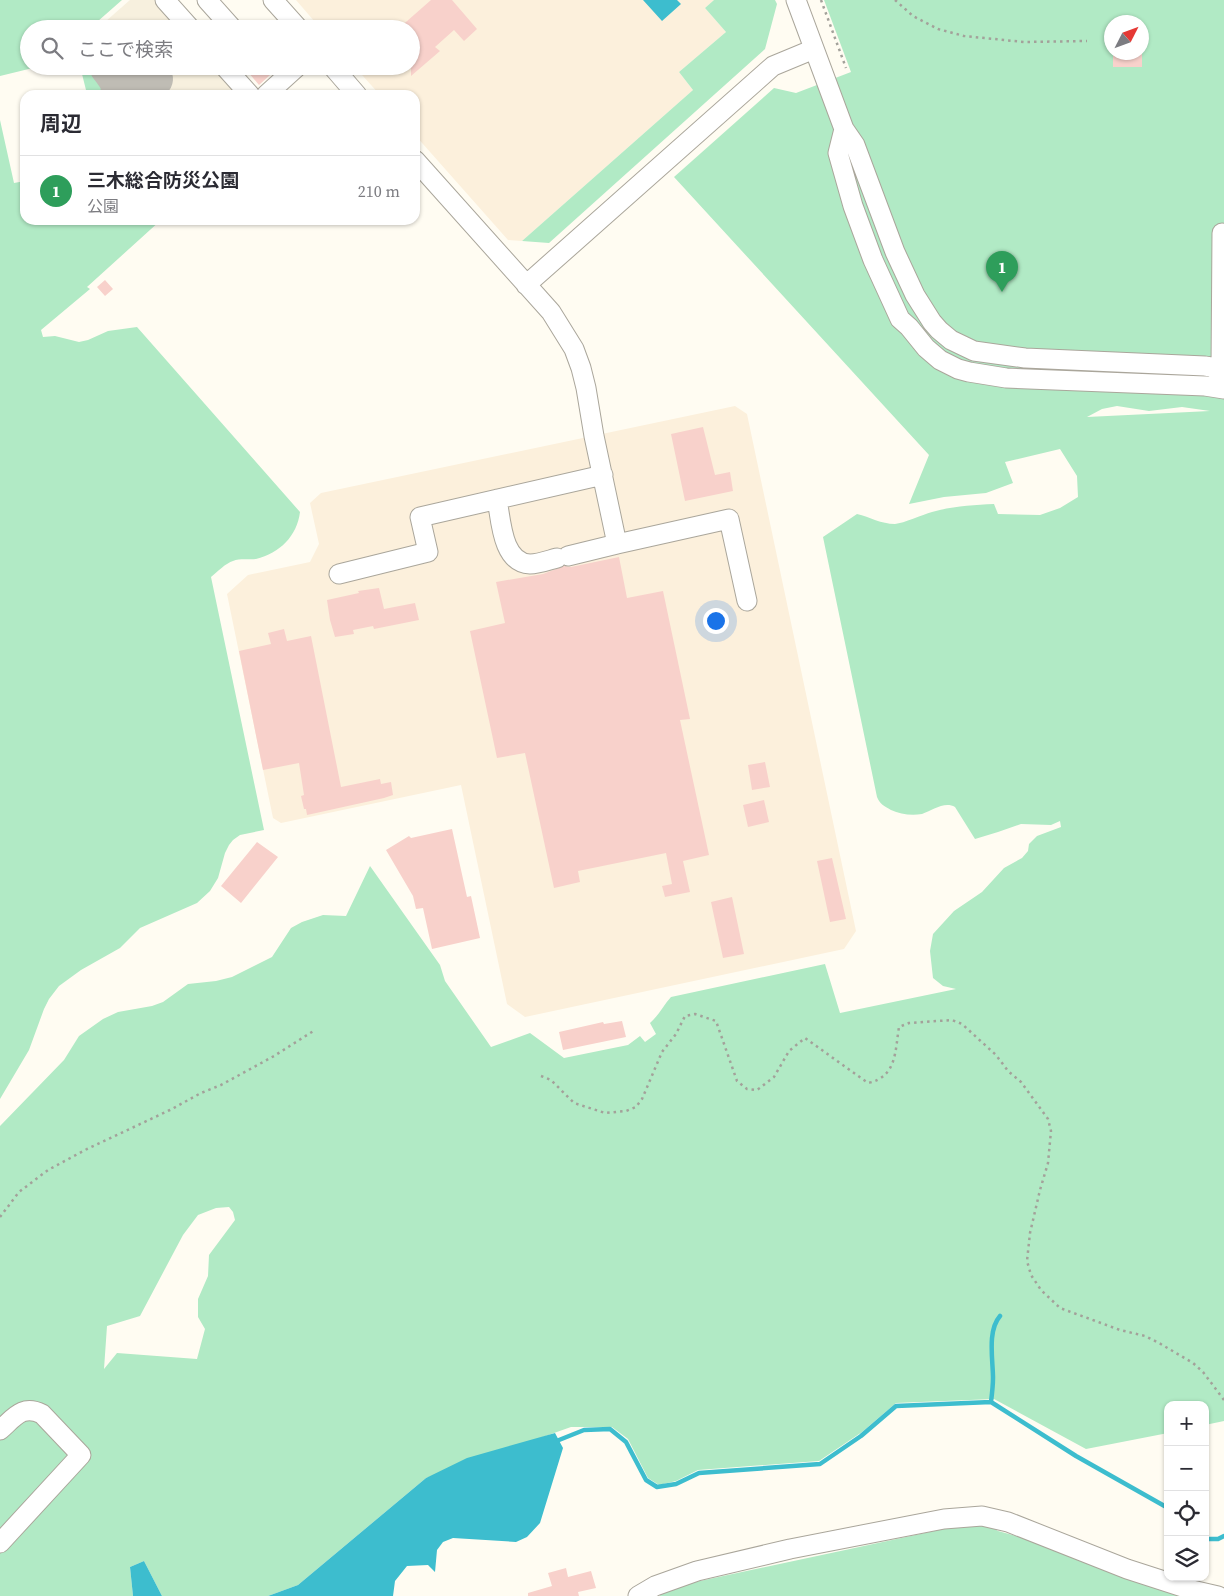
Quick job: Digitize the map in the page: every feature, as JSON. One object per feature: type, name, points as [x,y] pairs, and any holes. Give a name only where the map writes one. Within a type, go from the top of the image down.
[{"type":"street","points":[[165,0],[183,20]]},
{"type":"street","points":[[207,0],[225,20]]},
{"type":"street","points":[[273,0],[290,20]]},
{"type":"street","points":[[796,0],[844,129],[861,142],[885,193],[922,291],[928,315],[939,330],[951,340],[968,349],[981,352],[1025,358],[1205,366],[1222,369]]},
{"type":"street","points":[[526,285],[772,66],[814,49]]},
{"type":"street","points":[[232,75],[246,90]]},
{"type":"street","points":[[272,90],[288,75]]},
{"type":"street","points":[[340,75],[353,90]]},
{"type":"street","points":[[844,129],[838,153],[852,206],[873,260],[900,319],[926,348],[940,360],[958,369],[981,375],[1015,378],[1205,386],[1220,389],[1222,369],[1222,233]]},
{"type":"street","points":[[420,166],[551,312],[574,349],[586,388],[594,436],[617,544]]},
{"type":"street","points":[[339,574],[428,552],[420,517],[603,475]]},
{"type":"street","points":[[497,499],[506,545],[511,555],[518,560],[530,564],[730,519],[747,601]]},
{"type":"street","points":[[0,1430],[17,1414],[30,1410],[42,1414],[81,1455],[0,1544]]},
{"type":"street","points":[[638,1596],[656,1586],[697,1571],[944,1519],[982,1516],[1008,1522],[1127,1569],[1192,1590],[1218,1596]]},
{"type":"path","points":[[821,0],[846,68]]},
{"type":"path","points":[[895,0],[913,16],[938,30],[964,36],[1024,42],[1087,41]]},
{"type":"path","points":[[541,1076],[551,1080],[574,1102],[605,1112],[626,1111],[636,1107],[642,1099],[662,1052],[676,1034],[685,1016],[695,1014],[716,1020],[737,1081],[747,1089],[758,1090],[774,1077],[789,1051],[805,1038],[868,1083],[878,1081],[892,1067],[899,1027],[909,1023],[952,1020],[962,1024],[996,1055],[1008,1071],[1022,1082],[1048,1119],[1051,1131],[1048,1163],[1030,1233],[1028,1261],[1031,1275],[1041,1290],[1060,1308],[1120,1330],[1145,1336],[1193,1362],[1224,1400]]},
{"type":"path","points":[[0,1217],[19,1192],[48,1170],[87,1148],[221,1084],[274,1056],[315,1030]]},
{"type":"shaded area","points":[[130,0],[158,0],[176,20],[107,20]]},
{"type":"shaded area","points":[[296,0],[714,0],[705,8],[726,32],[679,72],[693,90],[522,241],[508,240],[420,141],[420,90],[376,90],[362,75],[420,75],[420,20],[313,20]]},
{"type":"shaded area","points":[[102,75],[225,75],[239,90],[110,90],[109,83]]},
{"type":"shaded area","points":[[735,406],[747,414],[856,931],[844,949],[525,1017],[507,1004],[461,785],[281,823],[273,818],[227,594],[248,575],[310,562],[319,544],[310,503],[321,493]]},
{"type":"green space","points":[[0,0],[122,0],[99,20],[20,20],[20,71],[0,76]]},
{"type":"green space","points":[[714,0],[775,0],[777,4],[765,49],[549,243],[522,241],[693,90],[679,72],[726,32],[705,8]]},
{"type":"green space","points":[[824,0],[1224,0],[1224,1421],[1209,1424],[1209,1401],[1164,1401],[1164,1434],[1086,1449],[994,1399],[896,1403],[862,1432],[819,1461],[698,1470],[676,1481],[659,1485],[648,1478],[628,1439],[612,1427],[571,1427],[426,1478],[298,1585],[268,1596],[162,1596],[144,1561],[130,1567],[133,1596],[0,1596],[0,1126],[64,1060],[79,1036],[103,1019],[118,1012],[152,1006],[163,1002],[188,984],[232,977],[272,957],[291,928],[302,922],[323,915],[346,916],[370,866],[440,965],[445,981],[491,1047],[530,1033],[564,1058],[628,1045],[640,1036],[645,1042],[656,1034],[650,1023],[671,997],[825,964],[840,1013],[956,989],[943,986],[933,978],[930,951],[933,934],[954,911],[982,892],[1004,868],[1022,858],[1028,851],[1029,844],[1037,836],[1061,827],[1060,821],[1051,825],[1021,824],[975,839],[955,807],[951,805],[942,806],[922,814],[910,815],[891,810],[884,806],[877,797],[823,537],[857,514],[880,522],[895,524],[948,508],[994,504],[998,514],[1040,515],[1060,508],[1078,497],[1077,476],[1060,449],[1005,462],[1013,483],[986,493],[944,497],[909,504],[929,455],[674,177],[774,88],[796,93],[851,72]],"holes":[[[1117,406],[1149,411],[1182,407],[1210,411],[1087,417],[1102,409]],[[229,1207],[233,1212],[235,1220],[209,1255],[208,1276],[198,1299],[198,1317],[205,1329],[197,1359],[117,1353],[104,1369],[107,1326],[140,1316],[183,1235],[198,1215],[216,1208]]]},
{"type":"green space","points":[[82,75],[94,75],[105,89],[104,90],[86,90]]},
{"type":"green space","points":[[0,120],[14,183],[20,182],[20,225],[155,225],[87,287],[90,289],[41,330],[43,337],[55,336],[79,342],[108,331],[137,327],[300,512],[295,529],[280,548],[256,559],[230,562],[211,577],[264,830],[240,835],[233,840],[225,853],[218,878],[210,891],[197,903],[140,928],[120,948],[81,970],[59,986],[44,1009],[29,1050],[0,1099]]},
{"type":"green space","points":[[981,1521],[998,1531],[1164,1577],[1164,1581],[1177,1581],[1224,1594],[1224,1596],[659,1596],[672,1587]]},
{"type":"water","points":[[643,0],[677,0],[681,4],[662,21]]},
{"type":"water","points":[[555,1433],[563,1448],[540,1523],[527,1537],[516,1542],[453,1538],[443,1542],[437,1550],[435,1572],[428,1565],[407,1566],[395,1581],[393,1596],[268,1596],[298,1585],[426,1478],[467,1458]]},
{"type":"water","points":[[144,1561],[162,1596],[133,1596],[130,1567]]},
{"type":"building","points":[[431,0],[452,0],[477,29],[464,41],[454,30],[435,47],[440,51],[420,68],[420,20],[408,20]]},
{"type":"building","points":[[1113,60],[1142,60],[1142,67],[1113,67]]},
{"type":"building","points":[[251,75],[270,75],[259,85]]},
{"type":"building","points":[[105,280],[113,289],[105,296],[97,287]]},
{"type":"building","points":[[703,427],[715,475],[730,472],[733,491],[685,501],[671,434]]},
{"type":"building","points":[[619,557],[627,598],[663,591],[690,719],[680,720],[709,855],[683,861],[690,892],[665,897],[662,886],[672,884],[666,853],[578,871],[580,882],[554,888],[525,753],[497,758],[470,631],[505,623],[496,582],[543,574],[564,566],[571,567]]},
{"type":"building","points":[[379,588],[384,609],[415,603],[419,620],[374,629],[373,626],[353,630],[354,634],[335,637],[327,600],[359,593],[358,591]]},
{"type":"building","points":[[284,629],[287,641],[311,636],[341,787],[380,779],[381,784],[391,782],[393,795],[307,815],[301,796],[304,795],[299,763],[263,770],[239,651],[271,644],[268,633]]},
{"type":"building","points":[[765,762],[770,787],[752,790],[748,765]]},
{"type":"building","points":[[764,800],[769,822],[748,827],[743,805]]},
{"type":"building","points":[[452,829],[467,897],[471,896],[480,938],[432,949],[423,908],[416,909],[413,896],[386,850],[409,836],[411,838]]},
{"type":"building","points":[[257,842],[278,857],[241,903],[221,886]]},
{"type":"building","points":[[832,858],[846,919],[830,922],[817,861]]},
{"type":"building","points":[[732,897],[744,954],[723,958],[711,902]]},
{"type":"building","points":[[622,1021],[626,1037],[563,1050],[559,1032],[603,1022],[604,1024]]},
{"type":"building","points":[[566,1568],[568,1577],[591,1571],[596,1588],[578,1592],[579,1596],[528,1596],[528,1593],[552,1586],[548,1573]]},
{"type":"waterway","points":[[991,1402],[993,1381],[992,1337],[993,1329],[1000,1316]]},
{"type":"waterway","points":[[559,1440],[584,1430],[610,1429],[626,1442],[646,1480],[657,1487],[676,1484],[699,1473],[820,1464],[861,1436],[896,1406],[991,1402],[1076,1456],[1164,1506]]},
{"type":"waterway","points":[[1209,1539],[1218,1539],[1224,1536]]},
{"type":"taxiway","points":[[114,75],[119,83],[120,90]]},
{"type":"taxiway","points":[[141,90],[154,79]]},
{"type":"place","name":"三木総合防災公園","points":[[1002,292]]}]
